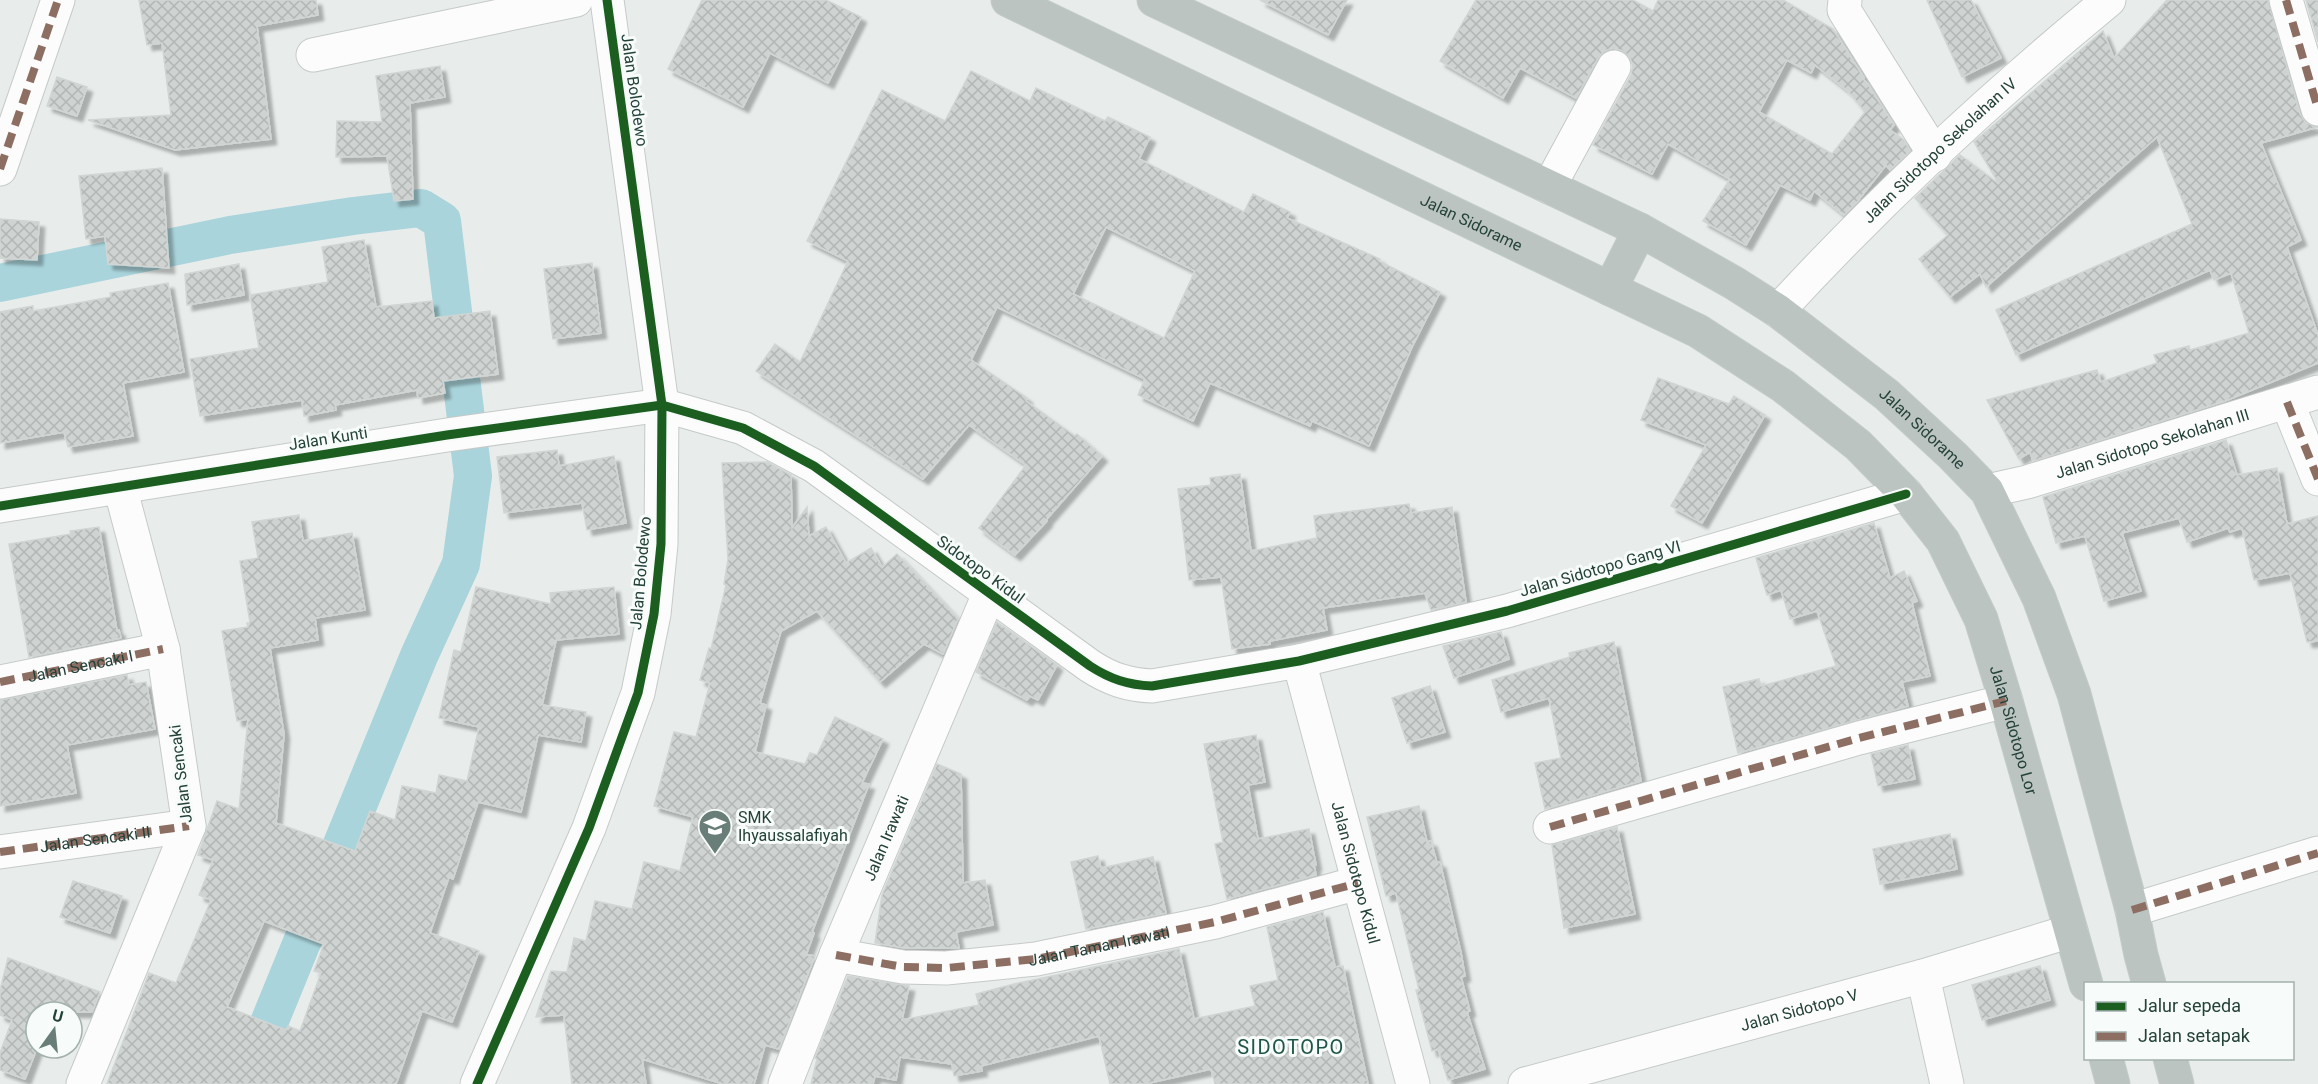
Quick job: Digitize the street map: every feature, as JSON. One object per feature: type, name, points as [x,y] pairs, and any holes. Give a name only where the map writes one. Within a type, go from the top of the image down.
[{"type":"highway","name":"Jalan Sidorame","points":[[1008,0],[1698,331],[1783,386],[1858,445],[1906,494]]},
{"type":"highway","name":"Jalan Sidorame","points":[[1154,0],[1640,230],[1734,283],[1778,311],[1887,395],[1988,491]]},
{"type":"highway","points":[[1610,289],[1640,230]]},
{"type":"highway","points":[[1988,491],[2039,598],[2074,694],[2132,910],[2140,955],[2148,982]]},
{"type":"highway","name":"Jalan Sidotopo Lor","points":[[1906,494],[1943,541],[1980,619],[2006,701],[2085,982]]},
{"type":"highway","points":[[2106,1060],[2113,1084]]},
{"type":"highway","points":[[2170,1060],[2177,1084]]},
{"type":"street","points":[[0,169],[58,0]]},
{"type":"street","points":[[313,56],[576,0]]},
{"type":"street","name":"Jalan Bolodewo","points":[[477,1084],[589,828],[638,693],[654,614],[661,544],[662,405],[608,0]]},
{"type":"street","points":[[1845,0],[1844,10],[1935,154]]},
{"type":"street","name":"Jalan Sidotopo Sekolahan IV","points":[[1778,311],[1858,228],[2027,67],[2109,0]]},
{"type":"street","points":[[2286,0],[2318,109]]},
{"type":"street","points":[[1550,187],[1614,67]]},
{"type":"street","name":"Jalan Sidotopo Sekolahan III","points":[[1988,491],[2027,482],[2318,392]]},
{"type":"street","points":[[2287,402],[2318,479]]},
{"type":"street","name":"Jalan Kunti","points":[[0,506],[447,435],[662,405]]},
{"type":"street","name":"Sidotopo Kidul","points":[[662,405],[743,428],[814,466],[1090,666],[1117,681],[1152,686],[1299,661]]},
{"type":"street","name":"Jalan Sencaki","points":[[83,1084],[189,826],[163,650],[120,487]]},
{"type":"street","name":"Jalan Sidotopo Gang VI","points":[[1299,661],[1508,611],[1906,494]]},
{"type":"street","name":"Jalan Irawati","points":[[785,1084],[836,955],[989,594]]},
{"type":"street","name":"Jalan Sencaki I","points":[[0,682],[163,650]]},
{"type":"street","name":"Jalan Sidotopo Kidul","points":[[1299,661],[1413,1084]]},
{"type":"street","points":[[1550,827],[1859,738],[2006,701]]},
{"type":"street","name":"Jalan Sencaki II","points":[[0,852],[189,826]]},
{"type":"street","points":[[2132,910],[2318,853]]},
{"type":"street","name":"Jalan Taman Irawati","points":[[836,955],[903,967],[946,968],[1036,959],[1215,922],[1358,883]]},
{"type":"street","name":"Jalan Sidotopo V","points":[[1525,1084],[1923,976],[2072,931]]},
{"type":"street","points":[[1923,976],[1947,1084]]},
{"type":"building","points":[[139,0],[316,0],[318,15],[257,26],[271,139],[175,150],[88,120],[171,115],[162,43],[147,45]]},
{"type":"building","points":[[702,0],[826,0],[861,17],[828,83],[770,53],[743,107],[668,69]]},
{"type":"building","points":[[1260,0],[1347,0],[1328,35]]},
{"type":"building","points":[[1476,0],[1633,0],[1653,11],[1658,0],[1783,0],[1833,29],[1894,125],[1890,130],[1904,140],[1910,151],[1890,170],[1886,165],[1844,215],[1814,191],[1810,200],[1780,185],[1746,245],[1703,221],[1730,179],[1668,144],[1652,174],[1593,145],[1631,75],[1633,66],[1630,58],[1623,51],[1613,48],[1604,51],[1576,98],[1520,68],[1503,98],[1440,61]],"holes":[[[1787,60],[1811,73],[1815,65],[1848,91],[1865,112],[1832,154],[1759,112]]]},
{"type":"building","points":[[1927,0],[1971,0],[2001,58],[1962,77]]},
{"type":"building","points":[[2167,0],[2268,0],[2300,114],[2306,123],[2318,127],[2261,143],[2301,240],[2287,247],[2318,335],[2318,363],[2225,401],[2033,461],[2030,452],[2019,459],[1987,400],[2097,370],[2101,382],[2157,363],[2154,355],[2189,346],[2190,350],[2249,333],[2231,273],[2214,280],[2210,270],[2016,355],[1996,310],[2192,224],[2157,137],[1986,287],[1980,274],[1950,297],[1919,259],[1948,235],[1915,198],[1960,155],[1999,184],[1974,142],[2103,31],[2114,58]]},
{"type":"building","points":[[2306,0],[2318,0],[2318,42]]},
{"type":"building","points":[[440,66],[445,97],[410,103],[413,199],[394,201],[387,156],[336,157],[337,121],[382,122],[376,76]]},
{"type":"building","points":[[971,71],[1030,101],[1036,88],[1105,121],[1108,117],[1150,137],[1139,159],[1244,212],[1253,194],[1290,212],[1287,218],[1380,259],[1379,261],[1440,292],[1412,347],[1369,446],[1312,421],[1310,426],[1210,383],[1193,421],[1138,395],[1145,379],[997,307],[971,360],[1027,398],[1026,401],[1075,436],[1077,434],[1102,456],[1015,555],[979,528],[1026,465],[969,425],[923,479],[756,371],[775,344],[800,362],[848,261],[807,241],[882,90],[945,121]],"holes":[[[1106,227],[1195,271],[1164,338],[1073,294]]]},
{"type":"building","points":[[57,77],[87,87],[77,116],[47,106]]},
{"type":"building","points":[[162,168],[169,268],[108,264],[105,236],[86,239],[79,176]]},
{"type":"building","points":[[0,219],[39,222],[37,260],[0,258]]},
{"type":"building","points":[[364,240],[376,307],[432,301],[434,318],[490,311],[498,374],[443,381],[445,393],[418,398],[417,390],[335,405],[336,410],[304,416],[302,400],[200,416],[190,359],[259,348],[250,295],[328,282],[322,247]]},
{"type":"building","points":[[592,263],[601,333],[553,339],[544,269]]},
{"type":"building","points":[[239,264],[244,295],[187,305],[185,274]]},
{"type":"building","points":[[168,283],[184,372],[123,383],[133,436],[68,447],[64,432],[0,443],[0,312],[33,306],[33,311],[111,297],[110,293]]},
{"type":"building","points":[[1658,378],[1729,404],[1734,396],[1765,415],[1702,523],[1671,506],[1706,445],[1641,420]]},
{"type":"building","points":[[2226,440],[2237,475],[2277,468],[2287,524],[2318,516],[2318,641],[2307,642],[2290,573],[2254,580],[2242,528],[2230,532],[2228,528],[2187,542],[2179,518],[2122,533],[2141,591],[2104,601],[2085,536],[2056,543],[2043,497]]},
{"type":"building","points":[[557,450],[559,466],[614,456],[626,523],[587,530],[582,503],[504,513],[497,457]]},
{"type":"building","points":[[767,462],[791,475],[792,528],[807,507],[809,536],[826,527],[846,563],[871,548],[882,567],[897,554],[958,619],[943,654],[924,644],[880,682],[817,611],[781,631],[760,703],[766,705],[755,752],[805,764],[810,753],[817,755],[835,717],[883,739],[862,783],[869,784],[812,932],[814,933],[806,955],[815,956],[779,1049],[765,1045],[754,1084],[723,1084],[642,1059],[646,1084],[572,1084],[564,1015],[536,1017],[551,971],[567,972],[574,938],[586,941],[595,901],[632,909],[644,862],[680,871],[693,817],[654,806],[674,732],[696,737],[710,683],[700,680],[709,648],[711,649],[726,585],[724,584],[728,559],[722,463]]},
{"type":"building","points":[[1240,474],[1251,551],[1317,538],[1314,516],[1409,504],[1411,513],[1452,507],[1466,602],[1431,610],[1425,593],[1323,608],[1327,630],[1270,641],[1270,644],[1232,649],[1221,577],[1189,580],[1178,489],[1211,485],[1210,478]]},
{"type":"building","points":[[299,515],[303,541],[352,533],[365,610],[315,618],[318,640],[270,648],[284,734],[276,823],[355,851],[370,811],[395,820],[402,786],[436,793],[439,775],[467,781],[479,727],[439,718],[454,650],[461,652],[476,587],[551,604],[550,593],[614,587],[619,634],[556,640],[542,705],[586,712],[581,742],[538,735],[521,812],[478,802],[453,879],[449,877],[430,933],[479,951],[452,1022],[422,1011],[396,1084],[107,1084],[149,973],[176,983],[211,900],[199,895],[213,860],[198,855],[217,801],[239,809],[248,719],[237,721],[222,631],[248,627],[247,623],[250,623],[240,561],[258,558],[252,522]],"holes":[[[264,921],[324,944],[314,971],[321,973],[300,1031],[288,1026],[286,1030],[227,1007]]]},
{"type":"building","points":[[1874,523],[1890,578],[1904,571],[1917,601],[1912,603],[1930,676],[1902,682],[1908,706],[1738,753],[1723,687],[1759,679],[1761,686],[1836,666],[1817,611],[1790,619],[1781,590],[1767,595],[1756,558]]},
{"type":"building","points":[[99,527],[117,631],[119,630],[121,638],[29,657],[9,544]]},
{"type":"building","points":[[997,622],[1057,665],[1038,700],[1030,696],[1027,700],[976,672]]},
{"type":"building","points":[[1501,632],[1509,659],[1454,678],[1443,646]]},
{"type":"building","points":[[1614,642],[1641,781],[1545,809],[1535,763],[1561,758],[1549,698],[1501,712],[1492,680],[1570,657],[1569,653]]},
{"type":"building","points":[[127,675],[129,685],[146,682],[155,729],[67,745],[76,793],[0,806],[0,700]]},
{"type":"building","points":[[1430,686],[1445,732],[1407,743],[1392,698]]},
{"type":"building","points":[[1256,735],[1265,782],[1248,785],[1258,839],[1309,829],[1316,875],[1227,899],[1215,844],[1223,842],[1204,744]]},
{"type":"building","points":[[1908,745],[1915,779],[1878,786],[1871,754]]},
{"type":"building","points":[[937,764],[961,774],[963,883],[985,880],[993,925],[956,932],[959,948],[905,948],[875,943],[882,895]]},
{"type":"building","points":[[1419,806],[1427,842],[1431,841],[1437,863],[1440,862],[1461,953],[1465,976],[1461,977],[1470,1011],[1467,1012],[1485,1069],[1448,1080],[1438,1049],[1432,1051],[1416,990],[1419,990],[1396,893],[1386,896],[1367,817]]},
{"type":"building","points":[[1617,827],[1635,914],[1564,928],[1552,845]]},
{"type":"building","points":[[1950,834],[1957,869],[1880,884],[1873,849]]},
{"type":"building","points":[[1098,856],[1101,868],[1153,857],[1166,913],[1086,929],[1071,862]]},
{"type":"building","points":[[73,881],[122,896],[110,933],[60,917]]},
{"type":"building","points":[[1323,912],[1335,967],[1343,966],[1368,1084],[1215,1084],[1211,1069],[1145,1084],[1110,1084],[1099,1036],[981,1066],[982,1071],[954,1076],[952,1064],[900,1057],[896,1080],[875,1076],[873,1084],[811,1084],[817,1059],[815,1058],[848,976],[909,986],[902,1020],[979,1005],[976,994],[1014,984],[1179,949],[1194,1019],[1255,1006],[1250,986],[1278,980],[1267,927]]},
{"type":"building","points":[[8,958],[100,992],[92,1012],[84,1012],[84,1000],[24,1000],[24,1060],[32,1060],[25,1079],[0,1070],[0,1053],[12,1020],[0,1015],[0,990]]},
{"type":"building","points":[[2040,966],[2050,1000],[1982,1020],[1972,985]]},
{"type":"waterway","points":[[0,283],[230,235],[353,216],[421,208],[442,221],[473,476],[461,564],[419,656],[244,1084]]},
{"type":"marked path","points":[[0,169],[58,0]]},
{"type":"marked path","points":[[2286,0],[2318,109]]},
{"type":"marked path","points":[[2287,402],[2318,479]]},
{"type":"marked path","points":[[0,682],[163,649]]},
{"type":"marked path","points":[[1550,827],[1859,738],[2006,701]]},
{"type":"marked path","points":[[0,852],[189,826]]},
{"type":"marked path","points":[[2132,910],[2318,853]]},
{"type":"marked path","points":[[836,955],[903,967],[946,968],[1036,959],[1215,922],[1358,883]]},
{"type":"cycle path","points":[[477,1084],[589,828],[638,693],[654,614],[661,544],[662,405],[607,0]]},
{"type":"cycle path","points":[[0,506],[447,435],[662,405],[743,428],[814,466],[1090,666],[1120,680],[1152,686],[1299,661],[1507,611],[1906,494]]},
{"type":"place","name":"SMK Ihyaussalafiyah","points":[[715,855]]},
{"type":"district","name":"SIDOTOPO","points":[[1291,1047]]}]
